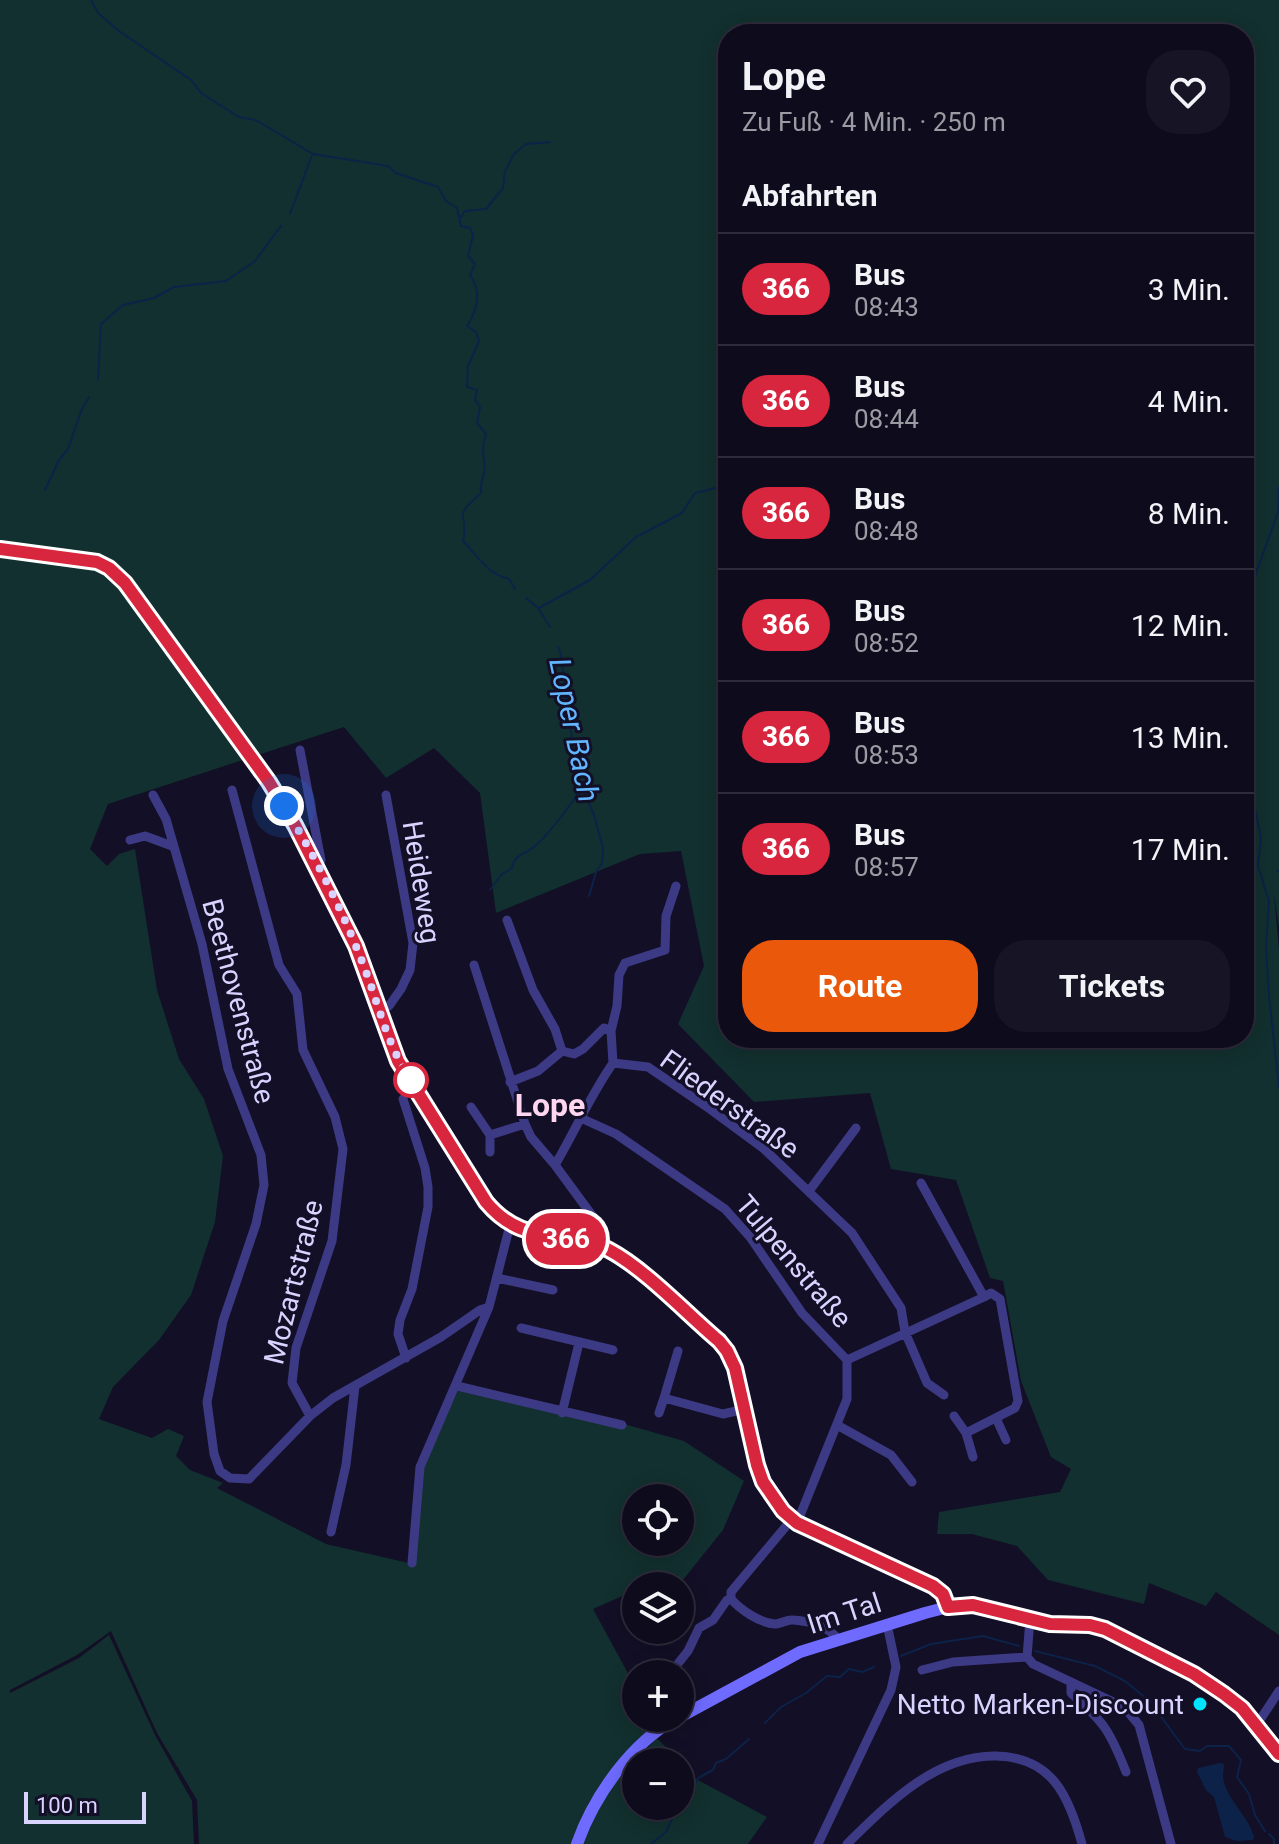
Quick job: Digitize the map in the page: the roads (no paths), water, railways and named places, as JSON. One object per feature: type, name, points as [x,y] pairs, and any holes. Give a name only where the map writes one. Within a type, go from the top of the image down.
[{"type":"main road","name":"Im Tal","points":[[694,1709],[800,1652],[948,1607],[973,1605],[1050,1624],[1090,1625],[1105,1629],[1194,1674],[1242,1708],[1279,1754]]},
{"type":"main road","name":"Im Tal","points":[[577,1844],[594,1805],[617,1772],[657,1732]]},
{"type":"street","points":[[0,549],[97,562],[125,583],[269,782],[318,867],[356,946],[398,1061],[486,1202],[498,1216],[524,1230],[605,1247],[624,1258],[727,1351],[735,1368],[763,1482],[794,1521],[933,1586],[943,1594],[948,1607]]},
{"type":"street","points":[[300,750],[321,860],[318,867]]},
{"type":"street","name":"Mozartstraße","points":[[232,790],[279,965],[297,994],[303,1050],[335,1117],[343,1149],[332,1241],[296,1348],[293,1371],[292,1383],[310,1416]]},
{"type":"street","name":"Beethovenstraße","points":[[153,795],[166,819],[202,944],[228,1069],[261,1155],[264,1185],[244,1264],[223,1321],[207,1402],[214,1454],[220,1471],[230,1478],[249,1479],[310,1416],[333,1398],[489,1307]]},
{"type":"street","name":"Heideweg","points":[[378,1011],[389,1006],[401,989],[410,970],[413,943],[386,795]]},
{"type":"street","points":[[130,840],[145,836],[172,846]]},
{"type":"street","points":[[613,1063],[611,1031],[617,1006],[619,975],[625,963],[665,950],[666,916],[676,886]]},
{"type":"street","points":[[507,920],[533,990],[555,1029],[562,1051]]},
{"type":"street","points":[[474,965],[510,1082],[531,1137],[602,1229],[605,1247]]},
{"type":"street","points":[[562,1051],[574,1054],[604,1028],[611,1031]]},
{"type":"street","points":[[510,1082],[538,1071],[562,1051]]},
{"type":"street","name":"Fliederstraße","points":[[555,1165],[583,1119],[592,1093],[613,1063],[648,1067],[764,1149],[852,1233],[901,1308],[905,1332],[927,1383],[944,1395]]},
{"type":"street","points":[[403,1099],[425,1168],[428,1207],[412,1289],[400,1320],[398,1334],[406,1358]]},
{"type":"street","points":[[471,1107],[490,1135],[490,1152]]},
{"type":"street","name":"Tulpenstraße","points":[[583,1119],[616,1134],[725,1209],[750,1237],[802,1313],[847,1360]]},
{"type":"street","points":[[490,1135],[525,1124]]},
{"type":"street","points":[[809,1191],[856,1128]]},
{"type":"street","points":[[921,1183],[984,1297]]},
{"type":"street","points":[[412,1563],[420,1467],[489,1307],[510,1225]]},
{"type":"street","points":[[497,1278],[553,1290]]},
{"type":"street","points":[[838,1639],[827,1627],[790,1619],[776,1624],[764,1621],[738,1607],[731,1599],[731,1592],[794,1521],[847,1399],[847,1360],[991,1293],[1000,1299],[1018,1393],[1015,1408],[966,1433]]},
{"type":"street","points":[[521,1328],[613,1350]]},
{"type":"street","points":[[562,1413],[579,1343]]},
{"type":"street","points":[[659,1413],[678,1351]]},
{"type":"street","points":[[331,1532],[346,1465],[355,1386]]},
{"type":"street","points":[[457,1386],[622,1425]]},
{"type":"street","points":[[664,1398],[723,1414],[745,1409]]},
{"type":"street","points":[[954,1416],[966,1433],[973,1457]]},
{"type":"street","points":[[996,1418],[1006,1440]]},
{"type":"street","points":[[837,1425],[891,1455],[912,1482]]},
{"type":"street","points":[[681,1660],[699,1628],[713,1620],[731,1599]]},
{"type":"street","points":[[1030,1619],[1027,1657],[1033,1664],[1124,1707],[1139,1725],[1171,1844]]},
{"type":"street","points":[[818,1844],[891,1690],[896,1667],[887,1624]]},
{"type":"street","points":[[922,1670],[953,1662],[1027,1657]]},
{"type":"street","points":[[1071,1682],[1071,1693],[1112,1736],[1126,1772]]},
{"type":"street","points":[[1256,1726],[1279,1691]]},
{"type":"street","points":[[847,1844],[901,1795],[940,1768],[976,1756],[1027,1760],[1044,1770],[1066,1798],[1082,1844]]},
{"type":"water","points":[[1224,1764],[1225,1785],[1251,1829],[1253,1840],[1237,1841],[1225,1837],[1214,1797],[1206,1790],[1197,1772],[1198,1768]]},
{"type":"waterway","name":"Loper Bach","points":[[91,0],[98,13],[119,31],[191,80],[201,93],[239,117],[256,120],[313,154],[388,166],[396,173],[438,187],[446,201],[457,208],[461,226],[470,228],[473,235],[468,256],[475,264],[470,275],[477,294],[476,307],[467,326],[476,332],[479,341],[468,366],[467,387],[477,390],[475,400],[480,407],[477,423],[486,434],[481,493],[463,512],[463,541],[489,569],[509,579],[515,589]]},
{"type":"waterway","points":[[461,217],[465,211],[486,209],[503,188],[505,171],[514,154],[526,144],[550,142]]},
{"type":"waterway","points":[[290,214],[312,155]]},
{"type":"waterway","points":[[98,380],[101,324],[123,305],[154,298],[174,287],[226,281],[255,261],[281,226]]},
{"type":"waterway","points":[[45,490],[59,460],[68,449],[89,397]]},
{"type":"waterway","points":[[539,608],[590,580],[636,537],[682,513],[695,493],[718,487]]},
{"type":"waterway","points":[[1254,579],[1278,512],[1279,487]]},
{"type":"waterway","name":"Loper Bach","points":[[526,598],[538,608],[550,627]]},
{"type":"waterway","name":"Loper Bach","points":[[558,647],[577,776],[594,815],[603,848],[602,863],[589,896]]},
{"type":"waterway","points":[[490,890],[501,875],[512,868],[518,857],[545,836],[581,786]]},
{"type":"waterway","points":[[1254,804],[1261,837],[1258,866],[1269,901],[1266,948],[1279,1087]]},
{"type":"waterway","points":[[901,1656],[931,1644],[983,1636],[1019,1646]]},
{"type":"waterway","points":[[1035,1651],[1095,1666],[1125,1681],[1148,1700],[1161,1705],[1159,1714],[1185,1749],[1200,1751],[1207,1746],[1229,1746],[1241,1760],[1237,1777],[1249,1794],[1255,1815],[1265,1831]]},
{"type":"waterway","points":[[765,1723],[781,1707],[827,1676],[840,1677],[849,1669],[862,1672],[874,1667]]},
{"type":"waterway","points":[[694,1786],[698,1778],[713,1770],[716,1763],[726,1759],[749,1739]]},
{"type":"waterway","points":[[651,1844],[666,1832],[672,1820]]},
{"type":"waterway","points":[[1269,1834],[1274,1844]]},
{"type":"place","name":"Netto Marken-Discount","points":[[1200,1704]]},
{"type":"district","name":"Lope","points":[[550,1105]]}]
